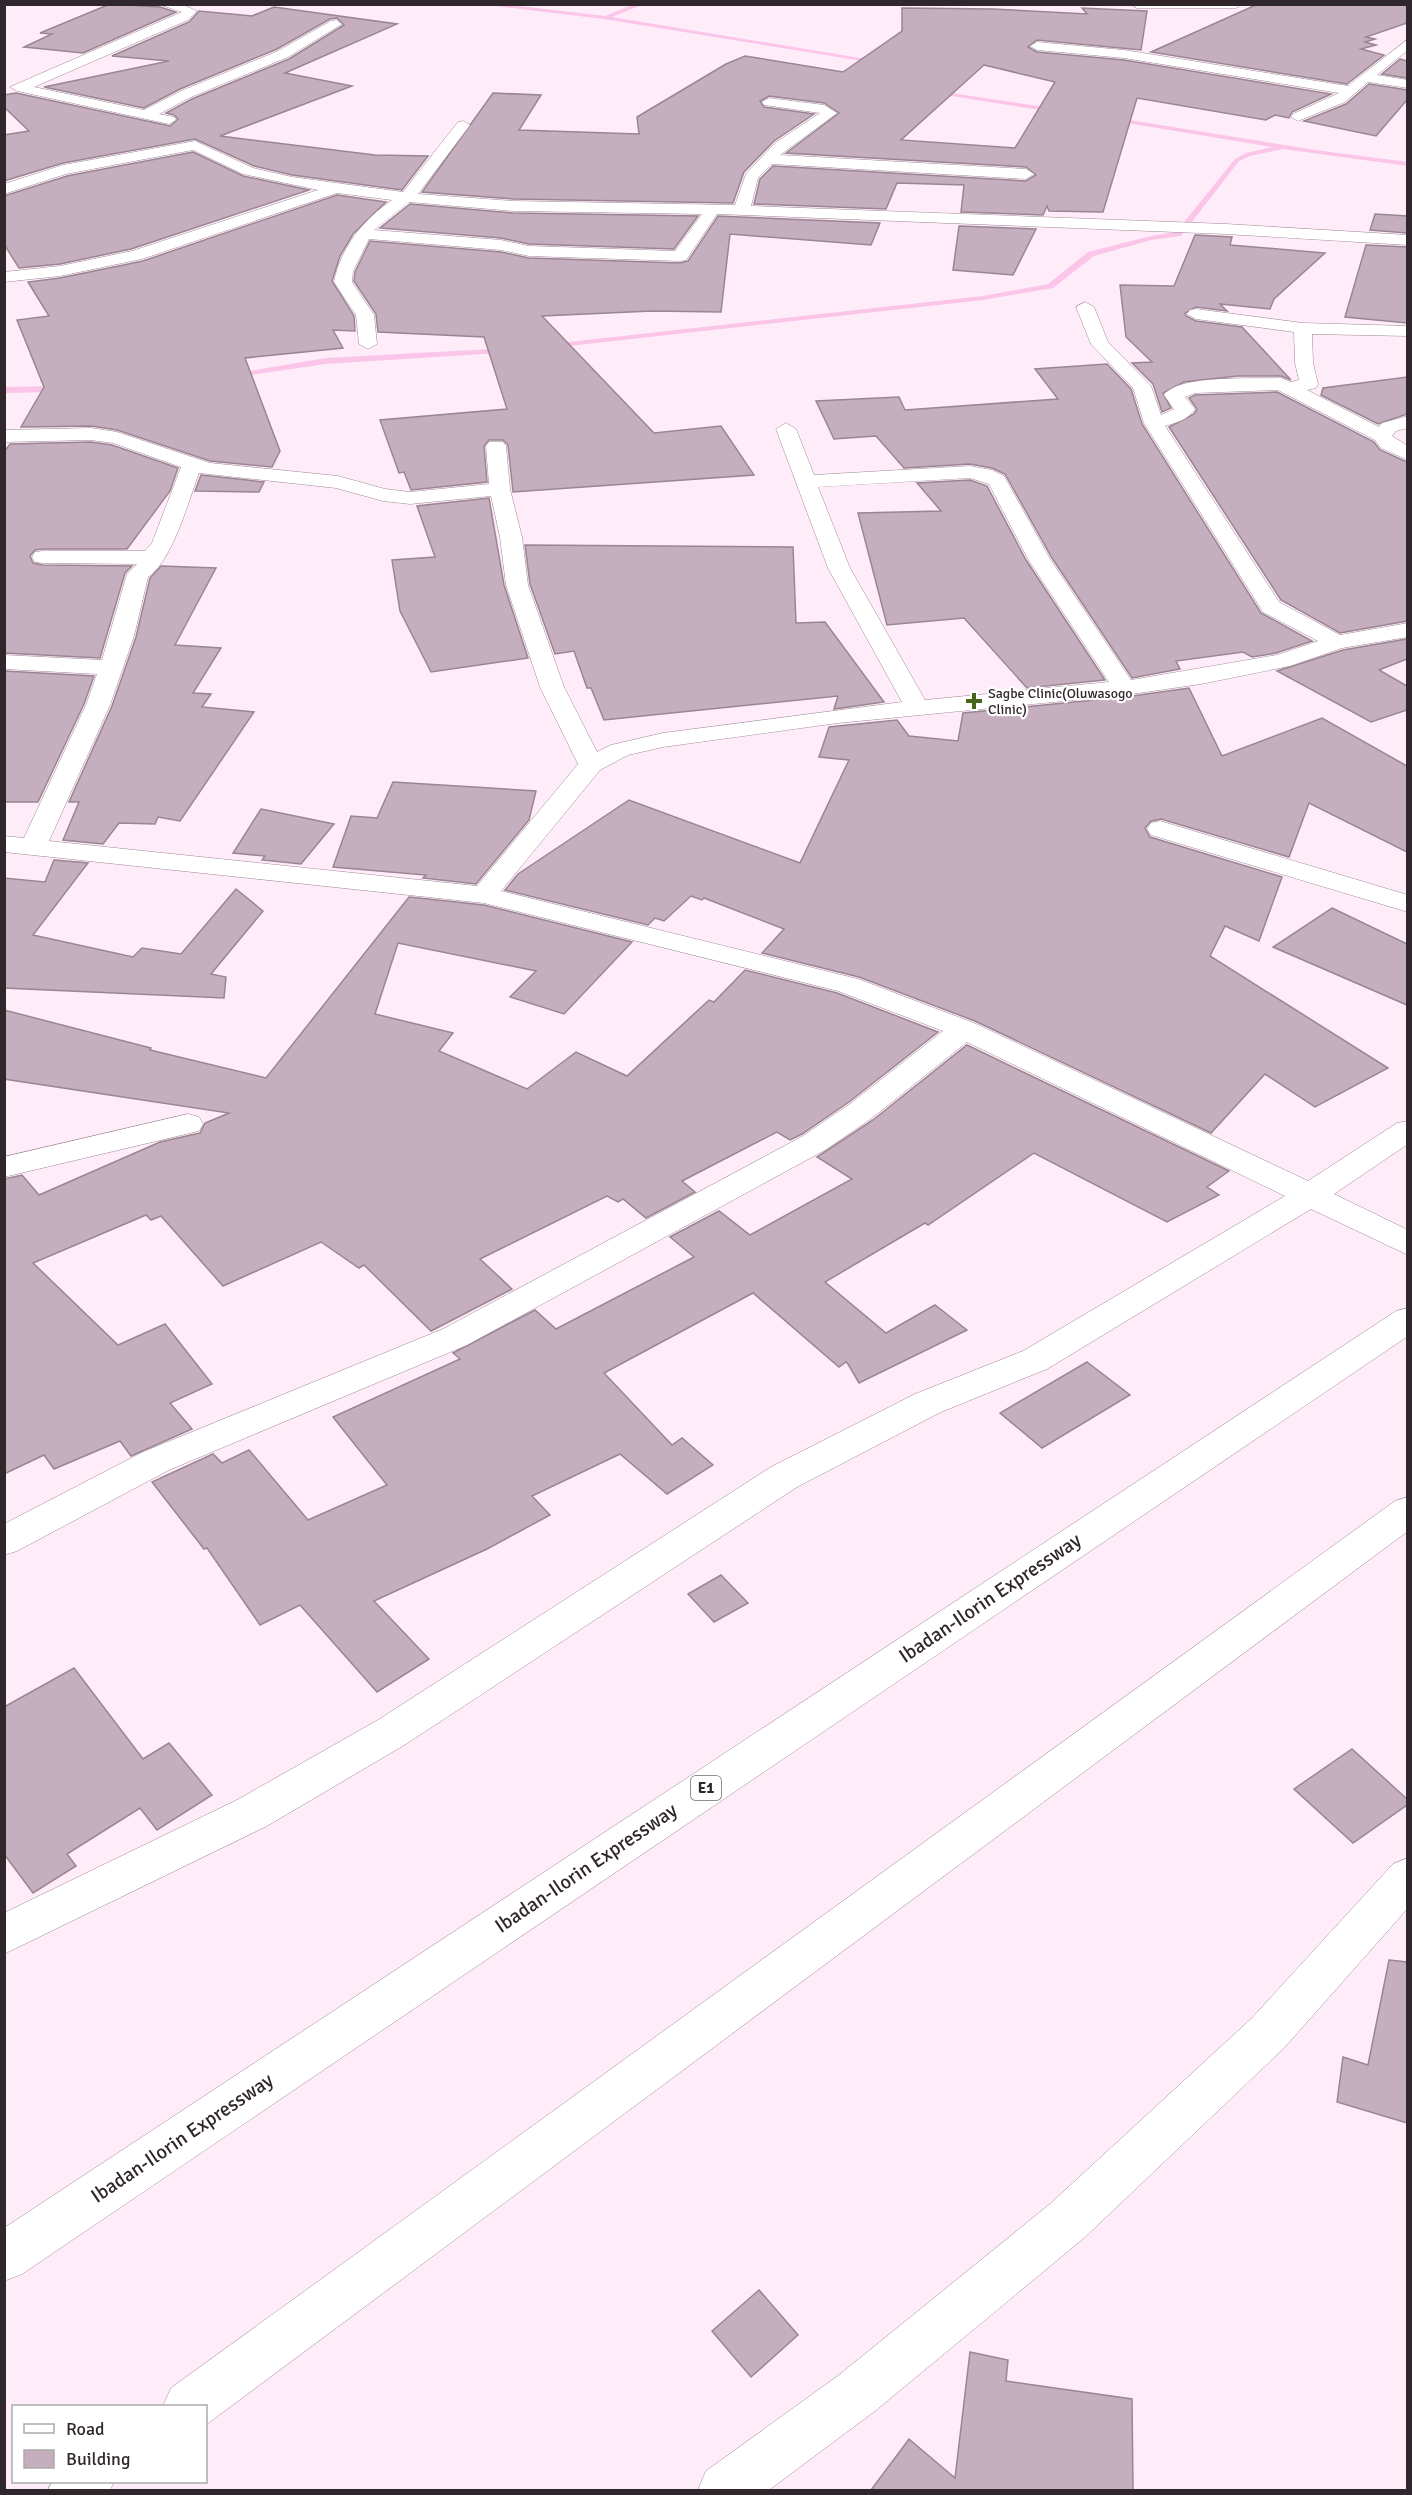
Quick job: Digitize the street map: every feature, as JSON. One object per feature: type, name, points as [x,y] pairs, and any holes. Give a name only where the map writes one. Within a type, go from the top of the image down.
[{"type":"main road","points":[[22,87],[184,17],[191,11],[164,4]]},
{"type":"main road","points":[[1137,4],[1236,4]]},
{"type":"main road","points":[[147,114],[186,94],[283,54],[336,24]]},
{"type":"main road","points":[[1298,117],[1340,99],[1407,43]]},
{"type":"main road","points":[[1037,46],[1124,54],[1348,90]]},
{"type":"main road","points":[[1366,78],[1407,84]]},
{"type":"main road","points":[[4,86],[22,87],[147,114],[191,134],[248,171],[334,190],[513,206],[742,210],[1226,229],[1407,240]]},
{"type":"main road","points":[[742,210],[751,177],[771,159],[780,146],[830,112],[824,109],[769,102]]},
{"type":"main road","points":[[368,344],[365,315],[343,282],[345,271],[364,234],[376,218],[406,196],[463,125]]},
{"type":"main road","points":[[4,189],[191,134]]},
{"type":"main road","points":[[771,159],[1026,174]]},
{"type":"main road","points":[[4,277],[60,271],[136,255],[334,190]]},
{"type":"main road","points":[[364,234],[464,244],[501,245],[530,251],[680,256],[711,209]]},
{"type":"main road","points":[[1085,307],[1100,344],[1142,386],[1154,423],[1271,607],[1337,642]]},
{"type":"main road","points":[[1196,314],[1303,328],[1407,332]]},
{"type":"main road","points":[[1289,388],[1309,384],[1304,363],[1303,328]]},
{"type":"main road","points":[[1154,423],[1178,416],[1185,409],[1173,395],[1192,387],[1281,384],[1382,436],[1388,444],[1407,454]]},
{"type":"main road","points":[[1382,436],[1389,427],[1407,422]]},
{"type":"main road","points":[[786,429],[839,568],[918,709]]},
{"type":"main road","points":[[4,436],[99,435],[117,438],[191,466],[338,482],[383,495],[410,498],[500,489]]},
{"type":"main road","points":[[496,446],[500,489],[511,537],[517,585],[552,687],[591,765]]},
{"type":"main road","points":[[33,847],[98,705],[123,636],[138,574],[148,567],[151,558],[162,545],[191,466]]},
{"type":"main road","points":[[807,482],[970,472],[986,474],[997,480],[1039,559],[1125,688]]},
{"type":"main road","points":[[43,557],[151,558]]},
{"type":"main road","points":[[484,895],[591,765],[620,750],[663,740],[838,716],[1125,688],[1201,677],[1282,661],[1337,642],[1407,630]]},
{"type":"main road","points":[[4,662],[111,668]]},
{"type":"main road","points":[[1160,829],[1407,904]]},
{"type":"main road","points":[[4,844],[484,895],[848,985],[964,1029],[1311,1195],[1407,1244]]},
{"type":"main road","points":[[4,1541],[156,1461],[402,1361],[455,1337],[813,1143],[861,1111],[964,1029]]},
{"type":"main road","points":[[4,1167],[188,1124]]},
{"type":"main road","points":[[4,1935],[252,1813],[392,1732],[784,1477],[928,1403],[1035,1360],[1311,1195],[1407,1130]]},
{"type":"main road","name":"Ibadan-Ilorin Expressway","points":[[4,2257],[1407,1319]]},
{"type":"main road","points":[[190,2405],[1407,1511]]},
{"type":"main road","points":[[725,2490],[857,2393],[1067,2222],[1268,2033],[1407,1877]]},
{"type":"building","points":[[110,4],[160,7],[176,12],[83,53],[24,47],[52,34],[40,33]]},
{"type":"building","points":[[1258,4],[1407,4],[1407,23],[1366,37],[1375,39],[1365,42],[1376,45],[1361,49],[1384,55],[1347,84],[1151,52]]},
{"type":"building","points":[[274,7],[397,24],[285,73],[352,86],[220,136],[375,155],[428,156],[402,190],[292,175],[254,166],[195,139],[63,163],[4,181],[4,135],[29,131],[4,107],[4,95],[16,93],[170,126],[178,119],[166,113],[192,99],[289,59],[344,25],[337,18],[330,19],[277,49],[180,89],[144,108],[44,87],[169,61],[112,56],[189,22],[199,11],[252,16]]},
{"type":"building","points":[[902,8],[993,9],[1087,14],[1082,8],[1147,11],[1141,50],[1037,40],[1028,47],[1037,52],[1124,60],[1331,94],[1292,112],[1289,118],[1275,115],[1266,120],[1137,98],[1103,212],[1049,211],[1047,206],[1043,215],[961,212],[964,185],[897,183],[886,209],[754,204],[760,179],[773,166],[1026,181],[1036,175],[1026,167],[786,153],[839,113],[824,103],[769,96],[760,101],[764,107],[814,114],[774,141],[744,172],[733,203],[513,199],[422,192],[493,93],[541,95],[519,130],[639,134],[637,117],[726,64],[745,56],[843,72],[902,31]],"holes":[[[984,65],[1055,82],[1015,148],[901,140]]]},
{"type":"building","points":[[1400,59],[1407,61],[1407,78],[1382,74]]},
{"type":"building","points":[[1369,84],[1407,90],[1407,100],[1376,136],[1304,121],[1346,104]]},
{"type":"building","points":[[193,152],[243,176],[309,190],[131,249],[60,264],[19,268],[4,244],[4,196],[67,176]]},
{"type":"building","points":[[337,195],[386,202],[353,234],[340,256],[332,281],[354,316],[355,331],[333,330],[343,348],[245,358],[280,451],[272,467],[210,461],[117,430],[91,426],[21,427],[44,387],[17,320],[49,316],[28,282],[60,278],[143,261]]},
{"type":"building","points":[[410,204],[513,213],[698,216],[674,249],[529,244],[501,238],[380,228]]},
{"type":"building","points":[[1375,214],[1407,216],[1407,233],[1370,230]]},
{"type":"building","points":[[718,216],[880,223],[871,245],[730,234],[721,312],[652,311],[542,316],[654,433],[721,426],[754,475],[513,492],[508,445],[503,440],[489,440],[484,446],[487,482],[411,490],[404,472],[399,473],[380,420],[507,409],[484,337],[378,332],[376,314],[354,281],[355,272],[370,241],[501,252],[529,258],[680,263],[688,261]]},
{"type":"building","points":[[959,226],[1036,229],[1013,275],[953,270]]},
{"type":"building","points":[[1195,235],[1232,237],[1230,245],[1325,253],[1274,299],[1270,309],[1220,304],[1227,311],[1196,307],[1185,313],[1186,316],[1196,321],[1242,327],[1291,380],[1281,376],[1237,376],[1184,382],[1163,393],[1171,408],[1162,412],[1153,384],[1132,363],[1152,362],[1126,337],[1120,285],[1174,286]]},
{"type":"building","points":[[1366,245],[1407,247],[1407,323],[1345,317]]},
{"type":"building","points":[[1107,364],[1131,389],[1142,424],[1261,613],[1312,641],[1276,653],[1252,657],[1243,652],[1176,661],[1180,669],[1132,678],[1052,558],[1005,474],[992,468],[970,464],[904,468],[876,436],[834,439],[816,401],[899,397],[905,410],[1058,399],[1035,369]]},
{"type":"building","points":[[1407,377],[1407,414],[1378,424],[1321,395],[1323,388]]},
{"type":"building","points":[[1277,392],[1374,442],[1380,450],[1407,462],[1407,621],[1340,633],[1281,600],[1169,427],[1194,414],[1197,409],[1189,398],[1195,395]]},
{"type":"building","points":[[91,442],[112,445],[178,468],[170,491],[127,549],[43,549],[35,550],[30,556],[33,563],[43,565],[132,566],[125,573],[100,658],[4,653],[4,452],[10,444]]},
{"type":"building","points":[[201,475],[264,482],[259,492],[195,491]]},
{"type":"building","points":[[970,480],[987,486],[1026,560],[1105,680],[1027,688],[964,618],[887,625],[858,513],[941,511],[917,483]]},
{"type":"building","points":[[489,498],[504,585],[528,658],[431,672],[400,611],[392,560],[435,557],[417,506]]},
{"type":"building","points":[[525,545],[793,547],[796,623],[825,622],[884,702],[834,709],[838,696],[604,720],[591,688],[587,688],[574,651],[555,654],[530,584]]},
{"type":"building","points":[[161,566],[216,568],[175,645],[221,648],[193,693],[211,694],[202,707],[254,712],[180,821],[158,817],[155,824],[119,823],[103,844],[63,840],[79,802],[69,802],[112,706],[136,637],[150,578]]},
{"type":"building","points":[[1407,639],[1407,659],[1379,670],[1407,686],[1407,710],[1371,722],[1277,671],[1343,650]]},
{"type":"building","points":[[4,671],[94,676],[84,704],[38,802],[4,802]]},
{"type":"building","points":[[1189,688],[1222,756],[1322,718],[1407,766],[1407,852],[1309,803],[1289,857],[1161,819],[1151,821],[1145,828],[1150,837],[1282,877],[1259,941],[1225,926],[1210,956],[1388,1068],[1315,1107],[1265,1074],[1211,1133],[975,1021],[859,977],[762,953],[784,929],[704,898],[702,900],[691,896],[664,921],[655,918],[648,925],[505,890],[518,874],[629,800],[800,863],[849,760],[819,757],[829,727],[897,720],[909,736],[958,741],[963,713],[1125,697]]},
{"type":"building","points":[[393,782],[536,791],[529,820],[476,884],[423,878],[426,875],[333,867],[351,816],[377,818]]},
{"type":"building","points":[[261,809],[334,824],[301,864],[262,860],[265,856],[233,853]]},
{"type":"building","points":[[54,860],[88,863],[33,935],[133,957],[142,948],[181,954],[236,889],[263,911],[211,974],[226,977],[224,998],[4,988],[4,878],[45,882]]},
{"type":"building","points":[[409,897],[484,905],[632,942],[564,1014],[510,997],[536,971],[398,943],[375,1014],[453,1033],[439,1051],[527,1089],[576,1052],[627,1076],[709,1000],[714,1002],[745,970],[837,993],[938,1032],[849,1102],[802,1134],[790,1140],[777,1132],[682,1181],[695,1192],[646,1218],[623,1199],[618,1202],[607,1196],[480,1259],[512,1289],[431,1331],[364,1265],[359,1268],[321,1242],[223,1286],[161,1216],[151,1220],[146,1215],[33,1263],[118,1345],[165,1324],[212,1384],[170,1403],[192,1429],[131,1456],[120,1441],[54,1469],[44,1455],[4,1474],[4,1179],[22,1175],[39,1195],[160,1142],[200,1133],[205,1123],[229,1113],[4,1079],[4,1010],[151,1048],[150,1050],[266,1078]]},
{"type":"building","points":[[1332,908],[1407,944],[1407,1005],[1273,947]]},
{"type":"building","points":[[967,1045],[1229,1171],[1207,1187],[1219,1195],[1167,1222],[1034,1153],[928,1225],[925,1223],[825,1282],[886,1333],[935,1305],[967,1330],[859,1383],[846,1362],[839,1367],[753,1293],[604,1373],[672,1445],[682,1438],[713,1465],[667,1494],[620,1454],[532,1496],[550,1515],[487,1549],[374,1601],[429,1659],[377,1692],[300,1605],[260,1625],[207,1548],[204,1549],[152,1482],[213,1454],[222,1463],[249,1450],[308,1520],[387,1485],[333,1417],[460,1359],[453,1353],[535,1310],[556,1329],[694,1257],[670,1237],[719,1211],[750,1235],[852,1179],[817,1157],[873,1120]]},
{"type":"building","points":[[1087,1362],[1130,1395],[1042,1448],[1000,1413]]},
{"type":"building","points":[[721,1575],[748,1603],[714,1622],[688,1594]]},
{"type":"building","points":[[74,1668],[143,1759],[169,1743],[212,1795],[157,1830],[140,1808],[67,1854],[76,1866],[33,1893],[4,1854],[4,1707]]},
{"type":"building","points":[[1352,1749],[1407,1799],[1407,1805],[1353,1843],[1294,1789]]},
{"type":"building","points":[[1389,1960],[1407,1962],[1407,2123],[1337,2102],[1343,2057],[1368,2065]]},
{"type":"building","points":[[759,2290],[798,2335],[751,2377],[712,2331]]},
{"type":"building","points":[[970,2352],[1008,2360],[1006,2381],[1132,2399],[1133,2490],[871,2490],[909,2439],[955,2478]]},
{"type":"waterway","points":[[481,4],[604,17],[881,62]]},
{"type":"waterway","points":[[608,16],[642,4]]},
{"type":"waterway","points":[[933,91],[1058,111]]},
{"type":"waterway","points":[[1111,119],[1315,152],[1408,164]]},
{"type":"waterway","points":[[551,346],[983,298],[1050,286],[1091,254],[1151,238],[1178,234],[1237,160],[1248,154],[1282,147]]},
{"type":"waterway","points":[[231,375],[326,361],[509,350]]},
{"type":"waterway","points":[[4,390],[61,389]]},
{"type":"place","name":"Sagbe Clinic(Oluwasogo Clinic)","points":[[974,701]]}]
